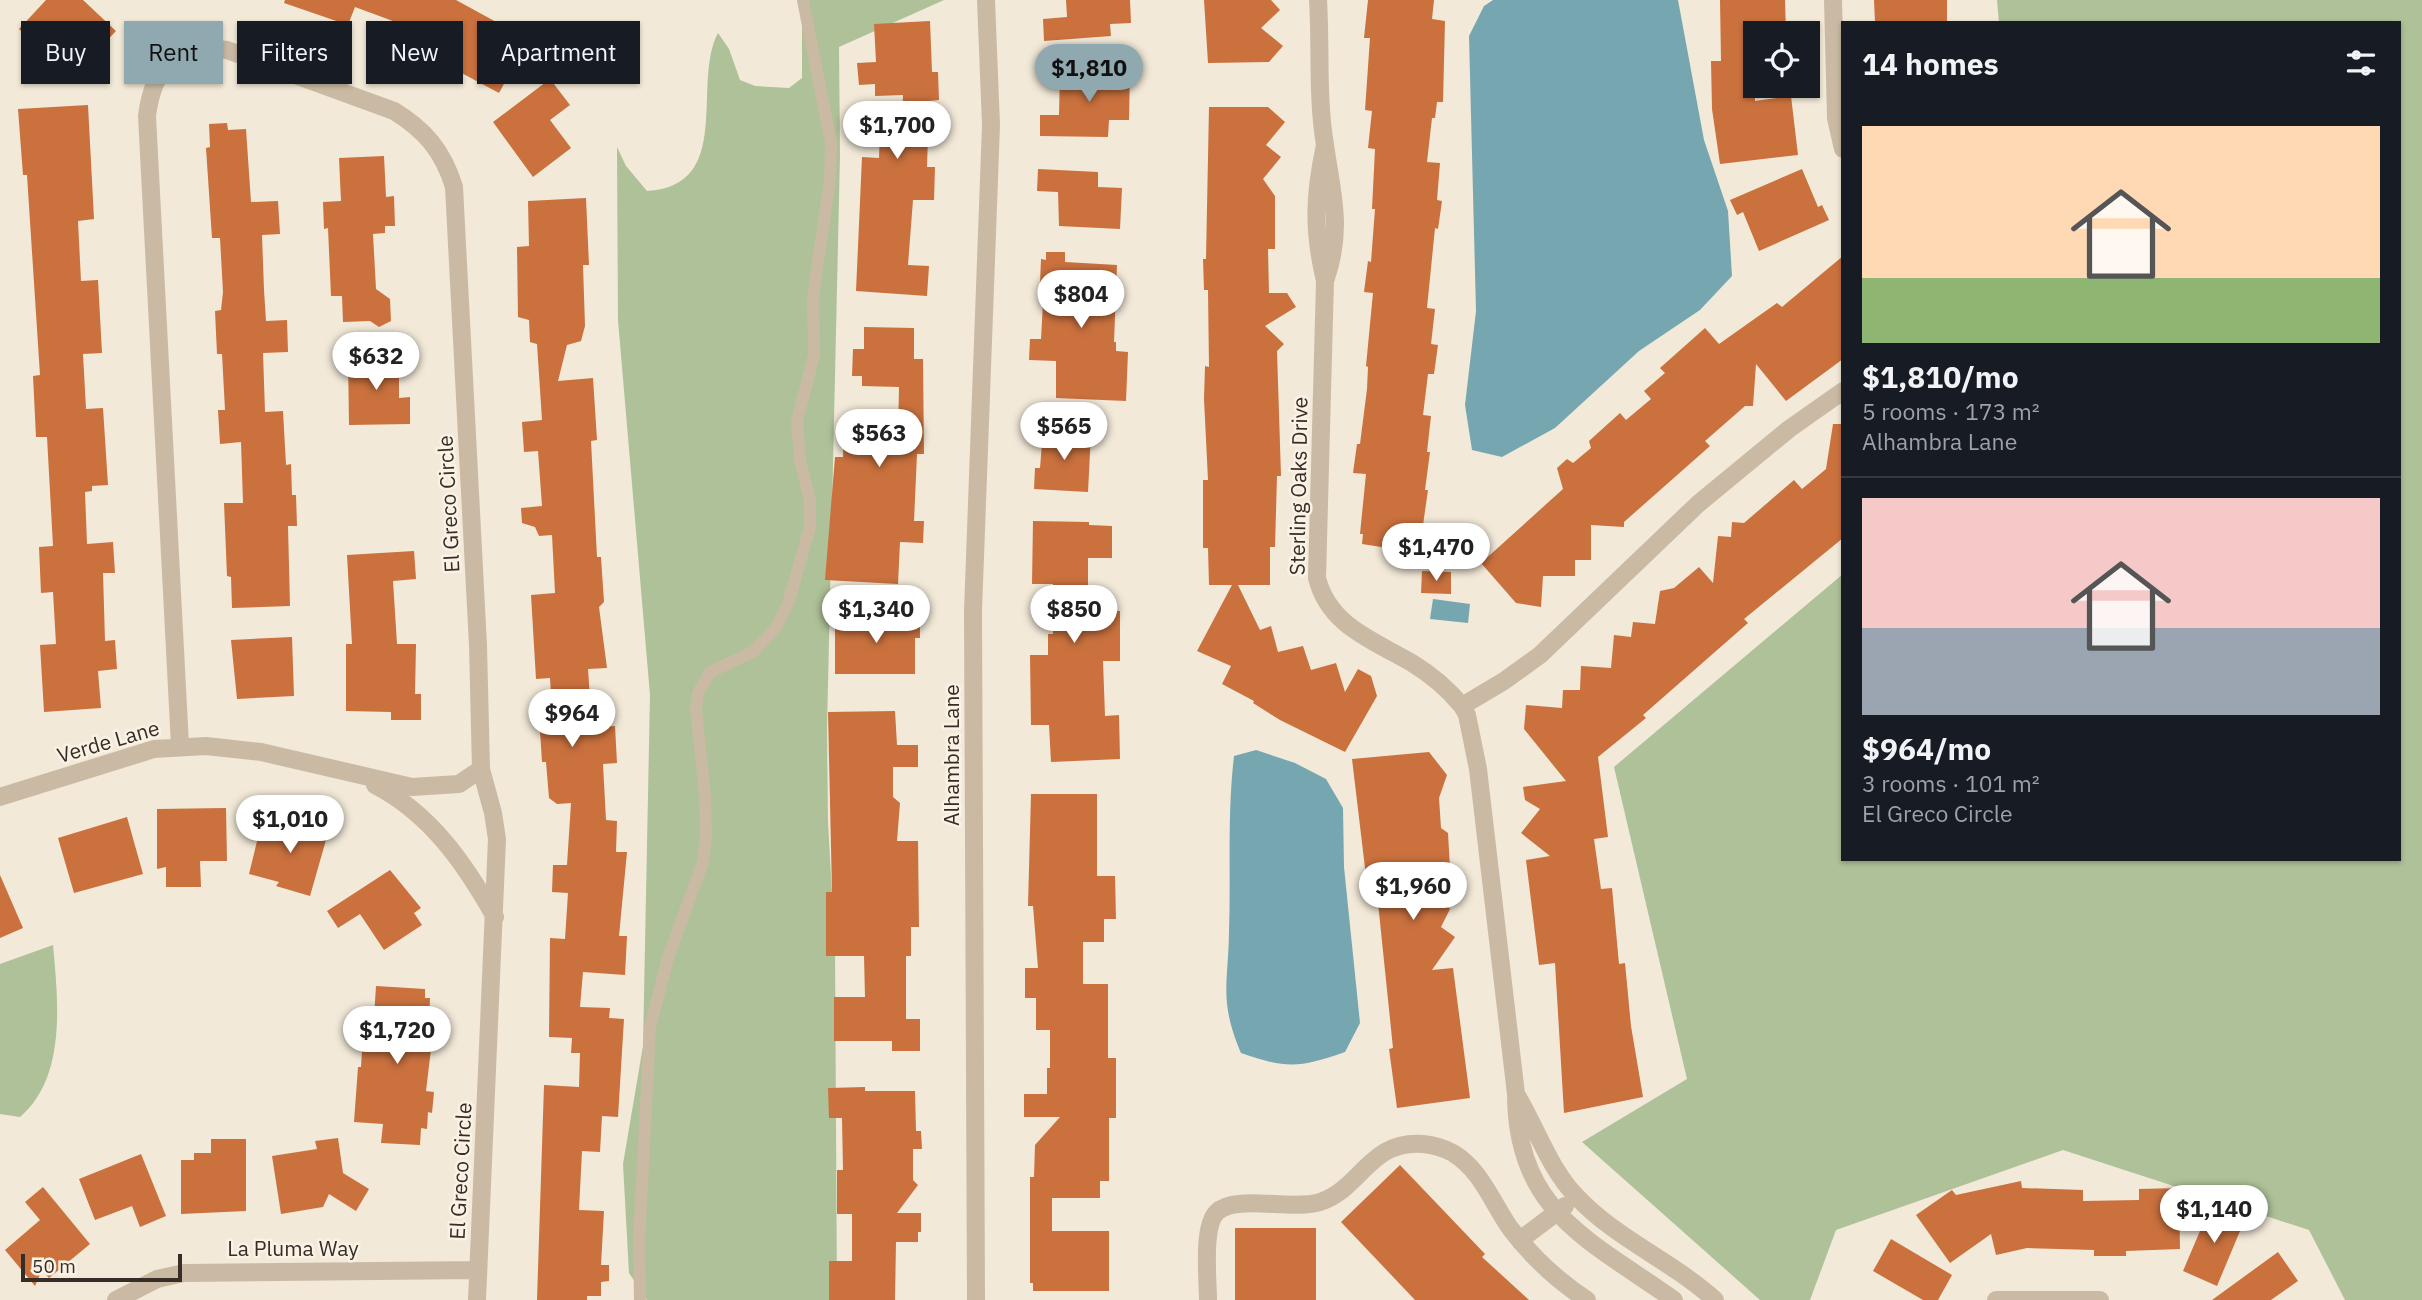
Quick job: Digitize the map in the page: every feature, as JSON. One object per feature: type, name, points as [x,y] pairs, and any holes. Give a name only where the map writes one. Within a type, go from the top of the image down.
[{"type":"street","name":"Alhambra Lane","points":[[976,1300],[972,611],[991,125],[986,0]]},
{"type":"street","name":"Sterling Oaks Drive","points":[[1318,0],[1325,145],[1336,197],[1336,240],[1325,281],[1323,418],[1315,565],[1320,590],[1342,622],[1415,665],[1451,693],[1468,715],[1478,769],[1516,1094],[1516,1129],[1526,1167],[1558,1211],[1588,1241],[1674,1300]]},
{"type":"street","points":[[1833,0],[1836,118],[1841,140]]},
{"type":"street","name":"El Greco Circle","points":[[180,745],[147,116],[150,93],[162,69],[181,53],[204,46],[227,50],[394,111],[415,124],[433,142],[447,164],[454,187],[481,769],[497,839],[477,1300]]},
{"type":"street","points":[[1462,706],[1540,655],[1698,504],[1789,429],[1841,392]]},
{"type":"street","name":"Verde Lane","points":[[0,797],[154,749],[180,745],[261,752],[412,787],[459,784],[481,769]]},
{"type":"street","name":"Verde Lane","points":[[354,773],[393,794],[422,816],[464,867],[495,918]]},
{"type":"street","name":"Sterling Oaks Drive","points":[[1516,1094],[1536,1125],[1562,1179],[1577,1197],[1609,1226],[1684,1275],[1715,1300]]},
{"type":"street","points":[[1208,1300],[1208,1227],[1215,1213],[1229,1205],[1303,1205],[1321,1202],[1338,1192],[1375,1157],[1407,1143],[1441,1148],[1468,1163],[1520,1240],[1539,1262],[1587,1300]]},
{"type":"street","points":[[1520,1240],[1577,1197]]},
{"type":"street","name":"La Pluma Way","points":[[117,1300],[157,1279],[184,1273],[477,1270]]},
{"type":"street","points":[[1996,1300],[2100,1300]]},
{"type":"lane","points":[[640,1300],[639,1242],[650,1028],[667,958],[703,862],[706,838],[705,796],[696,709],[698,693],[710,672],[753,652],[775,629],[788,604],[810,527],[810,501],[800,459],[797,421],[814,355],[813,298],[830,179],[831,143],[803,0]]},
{"type":"green space","points":[[802,0],[944,0],[839,47],[840,155],[827,729],[828,822],[835,948],[837,1300],[647,1300],[629,1273],[623,1164],[643,1046],[650,695],[618,320],[617,147],[626,166],[647,191],[674,185],[691,171],[701,152],[711,54],[718,33],[729,49],[740,80],[755,86],[789,88],[802,78]]},
{"type":"green space","points":[[1997,0],[2422,0],[2422,1300],[2345,1300],[2309,1230],[2063,1150],[1836,1230],[1810,1300],[1760,1300],[1582,1142],[1687,1079],[1614,767],[1841,576],[1841,861],[2401,861],[2401,21],[1999,21]]},
{"type":"green space","points":[[53,945],[57,989],[56,1037],[46,1081],[35,1100],[20,1117],[0,1114],[0,964]]},
{"type":"water","points":[[1493,0],[1678,0],[1704,140],[1728,211],[1732,276],[1700,310],[1639,351],[1555,428],[1502,457],[1472,450],[1465,405],[1476,311],[1469,36],[1484,6]]},
{"type":"water","points":[[1433,599],[1470,604],[1468,623],[1430,619]]},
{"type":"water","points":[[1256,750],[1295,763],[1326,779],[1343,808],[1344,867],[1360,1023],[1345,1052],[1304,1064],[1270,1062],[1241,1053],[1227,1006],[1230,823],[1234,756]]},
{"type":"building","points":[[46,0],[83,0],[105,21],[26,21]]},
{"type":"building","points":[[285,0],[456,0],[494,21],[477,21],[477,81],[463,74],[463,21],[393,21],[355,7],[350,21],[336,21],[284,3]]},
{"type":"building","points":[[1066,0],[1130,0],[1131,23],[1110,24],[1111,36],[1044,41],[1043,19],[1067,17]]},
{"type":"building","points":[[1204,0],[1271,0],[1280,10],[1261,28],[1283,46],[1269,62],[1208,63]]},
{"type":"building","points":[[1368,0],[1434,0],[1432,19],[1445,21],[1443,102],[1437,102],[1435,118],[1432,118],[1427,162],[1440,163],[1437,200],[1442,201],[1438,229],[1435,228],[1427,308],[1435,309],[1431,344],[1438,345],[1434,374],[1428,374],[1423,415],[1431,416],[1427,452],[1430,452],[1425,490],[1428,490],[1419,553],[1362,544],[1363,534],[1360,534],[1366,474],[1353,473],[1357,444],[1360,444],[1367,389],[1366,366],[1373,293],[1364,292],[1368,261],[1371,262],[1375,209],[1372,209],[1375,149],[1368,148],[1372,111],[1365,110],[1370,38],[1364,38]]},
{"type":"building","points":[[1720,0],[1785,0],[1786,21],[1743,21],[1743,98],[1755,98],[1755,101],[1791,98],[1798,155],[1720,164],[1712,109],[1711,61],[1721,61]]},
{"type":"building","points":[[1874,0],[1947,0],[1947,21],[1875,21]]},
{"type":"building","points":[[930,21],[932,72],[938,72],[939,100],[929,101],[927,167],[935,167],[934,200],[913,200],[908,265],[929,266],[927,296],[856,291],[862,157],[879,158],[880,129],[902,130],[903,95],[875,96],[875,84],[859,85],[857,63],[876,62],[874,24]]},
{"type":"building","points":[[110,25],[116,31],[110,37]]},
{"type":"building","points":[[1060,70],[1130,71],[1129,120],[1109,120],[1108,137],[1040,136],[1040,115],[1059,115]]},
{"type":"building","points":[[482,84],[504,84],[499,93]]},
{"type":"building","points":[[543,84],[554,84],[570,105],[550,120],[571,148],[533,177],[493,122]]},
{"type":"building","points":[[88,105],[94,219],[78,221],[81,281],[98,280],[102,353],[83,354],[86,409],[103,408],[108,485],[92,486],[92,491],[85,492],[87,544],[113,542],[115,573],[103,573],[105,641],[115,640],[117,669],[98,671],[101,708],[44,712],[40,645],[56,644],[53,592],[41,593],[39,547],[53,546],[47,437],[36,437],[33,376],[40,375],[27,175],[23,175],[18,109]]},
{"type":"building","points":[[1209,107],[1268,107],[1285,122],[1266,145],[1281,157],[1263,179],[1275,196],[1275,249],[1268,249],[1269,293],[1287,293],[1296,307],[1265,326],[1284,344],[1277,351],[1281,476],[1277,476],[1275,547],[1270,547],[1270,585],[1238,585],[1260,630],[1271,626],[1278,652],[1303,646],[1311,670],[1336,663],[1345,692],[1358,669],[1371,676],[1377,696],[1345,752],[1280,720],[1253,703],[1254,701],[1222,684],[1231,666],[1197,651],[1232,585],[1209,585],[1208,548],[1203,548],[1203,480],[1208,480],[1204,399],[1205,366],[1209,367],[1208,290],[1204,290],[1203,259],[1206,259]]},
{"type":"building","points":[[227,123],[228,130],[246,129],[251,202],[278,201],[280,234],[262,235],[266,321],[287,320],[288,352],[263,353],[265,412],[283,411],[286,465],[291,464],[292,495],[296,495],[297,526],[288,526],[290,606],[232,608],[231,577],[227,576],[224,503],[243,503],[241,442],[220,444],[218,410],[225,410],[222,354],[217,354],[215,311],[221,310],[223,292],[220,238],[212,238],[206,148],[210,147],[209,124]]},
{"type":"building","points":[[384,156],[386,197],[394,196],[395,226],[385,226],[385,233],[373,234],[376,289],[390,299],[391,321],[379,327],[370,321],[343,322],[342,296],[331,296],[328,228],[324,229],[323,202],[341,201],[339,158]]},
{"type":"building","points":[[1038,169],[1098,172],[1098,187],[1122,188],[1120,229],[1059,226],[1058,192],[1037,191]]},
{"type":"building","points":[[1802,169],[1818,207],[1822,205],[1829,220],[1759,251],[1743,212],[1737,215],[1730,200]]},
{"type":"building","points":[[586,198],[589,265],[583,265],[585,326],[581,341],[567,345],[558,381],[593,378],[597,440],[591,441],[597,557],[601,557],[604,602],[599,607],[607,668],[588,669],[592,728],[615,726],[617,763],[603,764],[606,820],[617,821],[616,852],[627,852],[619,936],[627,936],[625,975],[583,972],[580,1007],[610,1008],[609,1018],[624,1019],[618,1117],[602,1116],[600,1152],[582,1151],[579,1210],[604,1211],[601,1265],[609,1265],[609,1281],[601,1282],[601,1296],[587,1296],[587,1300],[537,1300],[544,1085],[579,1087],[580,1053],[571,1053],[572,1038],[549,1037],[550,938],[565,939],[568,893],[552,892],[553,865],[567,865],[571,803],[557,804],[549,798],[546,762],[542,762],[540,731],[553,730],[550,678],[536,679],[531,595],[555,593],[552,535],[539,536],[535,527],[522,523],[521,508],[542,506],[538,451],[524,452],[522,422],[542,420],[537,344],[530,342],[529,320],[518,317],[517,247],[529,246],[528,201]]},
{"type":"building","points":[[1046,252],[1065,252],[1065,262],[1117,265],[1114,342],[1116,351],[1128,352],[1126,401],[1056,398],[1056,361],[1029,360],[1030,339],[1041,339],[1044,284],[1040,284],[1041,259],[1046,260]]},
{"type":"building","points":[[1841,258],[1841,360],[1786,401],[1756,364],[1753,406],[1745,406],[1705,441],[1710,446],[1624,522],[1624,527],[1591,525],[1591,560],[1575,560],[1575,576],[1543,576],[1541,607],[1516,603],[1481,563],[1563,489],[1557,468],[1567,459],[1573,463],[1591,448],[1589,441],[1620,413],[1626,420],[1651,399],[1644,391],[1665,373],[1660,368],[1705,328],[1719,344],[1777,303],[1782,307]]},
{"type":"building","points":[[864,327],[914,328],[914,359],[923,359],[924,454],[917,454],[914,521],[924,521],[923,543],[900,542],[898,584],[825,580],[835,457],[843,457],[844,431],[898,433],[899,387],[862,386],[862,376],[852,376],[853,349],[864,349]]},
{"type":"building","points":[[399,356],[399,398],[410,397],[410,424],[349,425],[348,357]]},
{"type":"building","points":[[1833,424],[1841,424],[1841,540],[1744,619],[1748,623],[1643,715],[1646,718],[1598,757],[1608,837],[1594,839],[1601,889],[1612,888],[1619,964],[1625,963],[1631,1026],[1643,1097],[1564,1113],[1555,963],[1539,965],[1526,860],[1550,856],[1521,833],[1540,809],[1525,800],[1523,787],[1566,781],[1524,729],[1526,705],[1562,708],[1563,690],[1580,690],[1581,666],[1611,668],[1614,635],[1631,637],[1633,622],[1655,624],[1660,591],[1674,588],[1699,567],[1713,583],[1718,536],[1731,537],[1732,522],[1744,523],[1794,480],[1802,489],[1826,469]]},
{"type":"building","points":[[1043,431],[1091,433],[1088,492],[1034,489],[1035,468],[1040,468]]},
{"type":"building","points":[[1033,521],[1089,522],[1089,525],[1112,526],[1112,558],[1088,558],[1088,611],[1120,611],[1120,661],[1103,661],[1105,716],[1119,715],[1120,759],[1051,762],[1049,725],[1031,725],[1030,655],[1048,655],[1048,634],[1053,634],[1053,584],[1032,584]]},
{"type":"building","points":[[414,551],[416,579],[393,581],[397,644],[416,644],[415,694],[421,694],[421,720],[391,720],[391,712],[346,711],[346,644],[352,644],[347,555]]},
{"type":"building","points":[[1422,571],[1451,572],[1451,594],[1421,593]]},
{"type":"building","points":[[835,617],[920,617],[920,638],[915,638],[915,674],[835,674]]},
{"type":"building","points":[[292,637],[294,696],[237,699],[231,640]]},
{"type":"building","points":[[895,711],[897,745],[918,745],[918,767],[893,767],[893,797],[900,803],[897,841],[918,841],[919,927],[911,927],[911,956],[906,956],[906,1019],[920,1019],[920,1051],[892,1051],[892,1041],[834,1041],[834,997],[865,997],[864,956],[826,956],[826,892],[832,892],[828,712]]},
{"type":"building","points":[[1429,752],[1447,775],[1439,798],[1441,828],[1448,833],[1451,886],[1431,888],[1450,909],[1441,927],[1455,937],[1432,970],[1453,968],[1470,1098],[1397,1108],[1389,1049],[1393,1048],[1377,893],[1368,893],[1352,759]]},
{"type":"building","points":[[1031,794],[1097,794],[1097,876],[1115,876],[1116,919],[1104,919],[1104,942],[1083,942],[1083,984],[1108,984],[1108,1058],[1116,1058],[1116,1118],[1109,1118],[1109,1181],[1100,1181],[1100,1198],[1052,1198],[1052,1231],[1109,1231],[1109,1291],[1033,1291],[1033,1283],[1030,1283],[1030,1177],[1034,1177],[1035,1145],[1060,1117],[1024,1117],[1024,1094],[1047,1094],[1047,1068],[1050,1068],[1050,1030],[1036,1030],[1036,998],[1025,998],[1025,968],[1038,968],[1033,906],[1028,906]]},
{"type":"building","points":[[226,808],[227,861],[200,861],[201,887],[166,887],[166,867],[157,869],[157,809]]},
{"type":"building","points":[[127,817],[143,874],[74,893],[58,838]]},
{"type":"building","points":[[308,820],[330,826],[310,896],[276,886],[279,882],[249,874],[262,821],[304,827]]},
{"type":"building","points":[[390,870],[421,908],[414,913],[422,925],[384,950],[360,914],[338,928],[327,911]]},
{"type":"building","points":[[0,875],[23,928],[0,938]]},
{"type":"building","points":[[376,986],[425,989],[425,998],[430,998],[429,1024],[434,1024],[426,1091],[434,1092],[432,1113],[428,1112],[427,1129],[421,1128],[420,1145],[381,1143],[383,1124],[354,1122],[363,1035],[368,1035],[369,1017],[374,1017]]},
{"type":"building","points":[[865,1087],[865,1091],[915,1091],[916,1131],[921,1131],[922,1149],[913,1149],[913,1180],[918,1185],[897,1213],[921,1213],[921,1232],[918,1232],[918,1242],[896,1242],[895,1300],[829,1300],[829,1261],[852,1261],[852,1214],[837,1214],[837,1170],[843,1170],[842,1118],[829,1118],[828,1088]]},
{"type":"building","points":[[338,1138],[343,1173],[369,1189],[356,1211],[329,1194],[323,1207],[281,1214],[272,1156],[317,1149],[315,1141]]},
{"type":"building","points":[[211,1139],[246,1139],[246,1211],[181,1214],[181,1160],[194,1160],[194,1153],[211,1153]]},
{"type":"building","points":[[141,1154],[166,1216],[140,1227],[132,1206],[95,1220],[79,1179]]},
{"type":"building","points":[[1400,1165],[1485,1254],[1482,1257],[1529,1300],[1415,1300],[1341,1222]]},
{"type":"building","points":[[2021,1181],[2022,1188],[2083,1190],[2083,1201],[2139,1200],[2139,1189],[2179,1188],[2180,1249],[2126,1251],[2126,1256],[2094,1256],[2094,1250],[2027,1248],[1996,1255],[1991,1234],[1950,1263],[1916,1215],[1952,1190],[1956,1195]]},
{"type":"building","points":[[43,1187],[90,1244],[49,1278],[42,1270],[35,1286],[5,1250],[40,1220],[25,1202]]},
{"type":"building","points":[[2211,1205],[2245,1219],[2217,1286],[2183,1271]]},
{"type":"building","points":[[1235,1228],[1316,1228],[1316,1300],[1235,1300]]},
{"type":"building","points":[[1891,1239],[1952,1275],[1938,1300],[1923,1300],[1873,1271]]},
{"type":"building","points":[[2278,1252],[2298,1281],[2271,1300],[2212,1300]]}]
